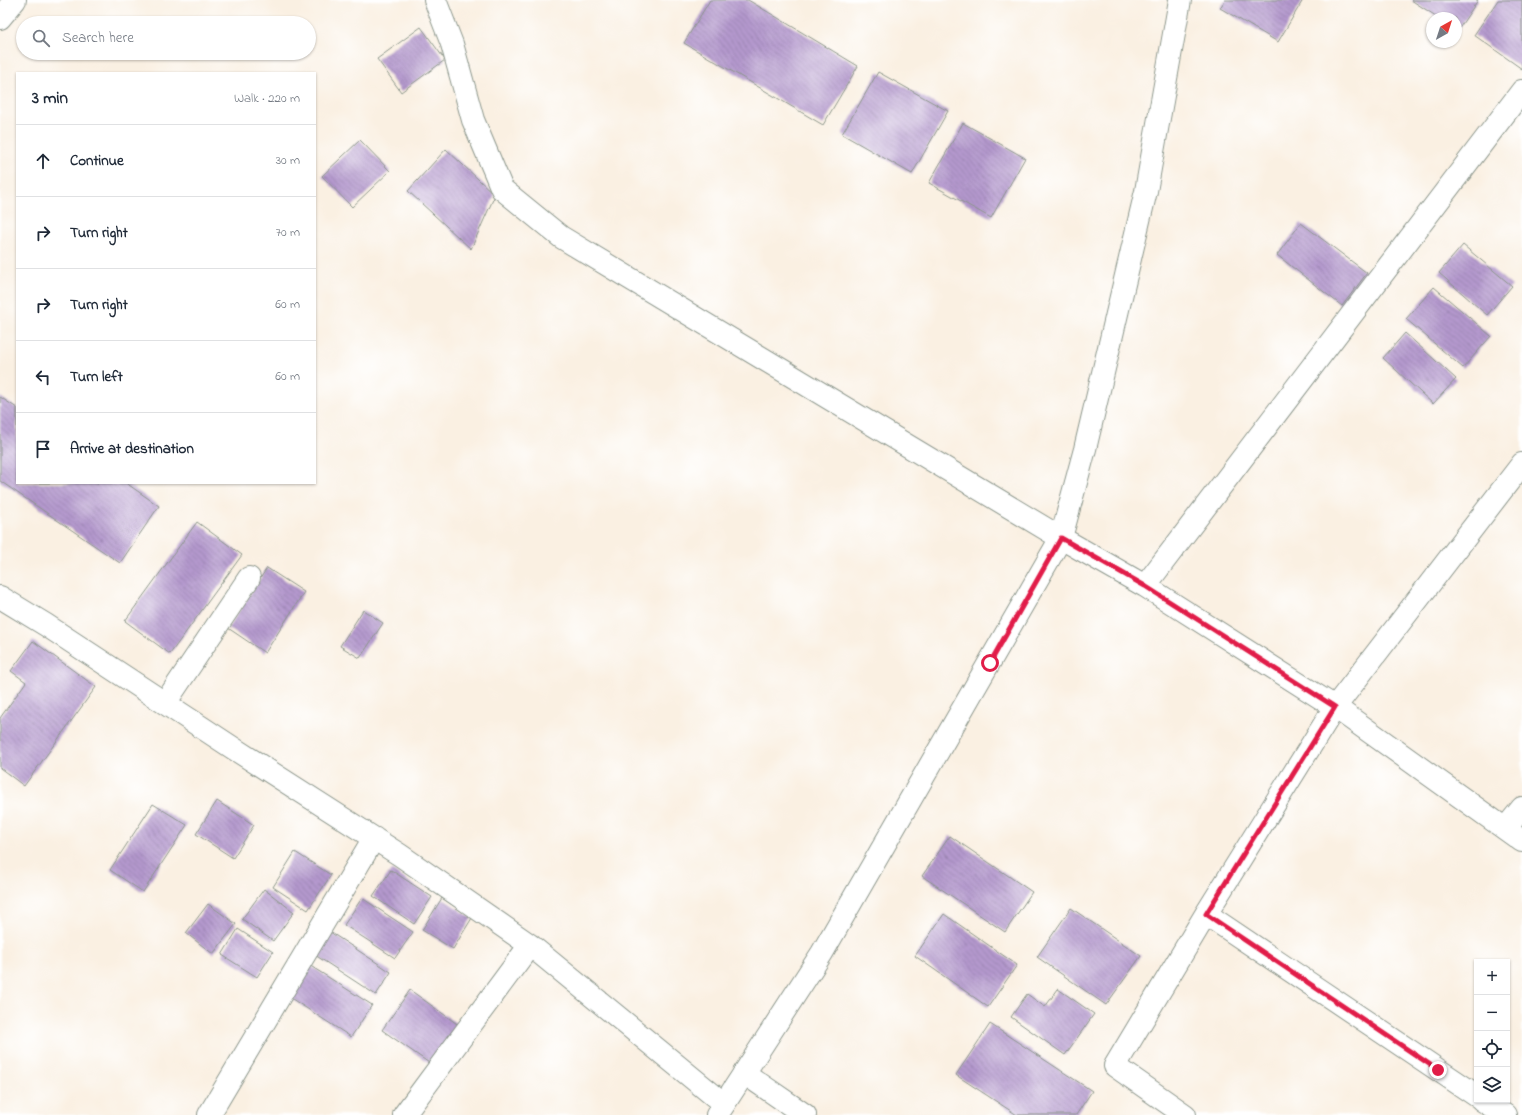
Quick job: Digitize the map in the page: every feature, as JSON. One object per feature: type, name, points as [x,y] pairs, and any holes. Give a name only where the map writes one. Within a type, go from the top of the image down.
[{"type":"street","points":[[0,18],[15,0]]},
{"type":"street","points":[[435,0],[452,44],[473,120],[502,189],[561,237],[1061,538],[1145,586],[1335,707],[1514,835],[1522,808]]},
{"type":"street","points":[[0,597],[46,624],[374,838],[530,945],[720,1110],[822,953],[1061,538],[1085,449],[1146,191],[1180,0]]},
{"type":"street","points":[[1145,586],[1522,91]]},
{"type":"street","points":[[1185,1115],[1115,1066],[1206,914],[1335,707],[1522,464]]},
{"type":"street","points":[[165,703],[249,578]]},
{"type":"street","points":[[209,1115],[374,838]]},
{"type":"street","points":[[1206,914],[1474,1094]]},
{"type":"street","points":[[404,1115],[530,945]]},
{"type":"street","points":[[744,1073],[805,1115]]},
{"type":"street","points":[[1487,1103],[1505,1115]]},
{"type":"building","points":[[710,0],[748,0],[858,66],[823,125],[684,43]]},
{"type":"building","points":[[1225,0],[1303,0],[1278,42],[1220,8]]},
{"type":"building","points":[[1411,0],[1478,0],[1462,24],[1462,12],[1430,12]]},
{"type":"building","points":[[1498,0],[1522,0],[1522,69],[1474,35]]},
{"type":"building","points":[[421,27],[445,60],[401,92],[377,59]]},
{"type":"building","points":[[878,72],[948,111],[912,174],[842,134]]},
{"type":"building","points":[[963,123],[1025,158],[991,218],[929,183]]},
{"type":"building","points":[[360,140],[390,171],[352,207],[322,176]]},
{"type":"building","points":[[446,149],[495,195],[471,249],[408,191]]},
{"type":"building","points":[[1301,223],[1367,273],[1342,306],[1277,255]]},
{"type":"building","points":[[1463,245],[1512,286],[1487,315],[1439,273]]},
{"type":"building","points":[[1434,287],[1491,336],[1463,368],[1406,319]]},
{"type":"building","points":[[1405,333],[1456,379],[1433,404],[1383,358]]},
{"type":"building","points":[[0,397],[16,407],[16,484],[127,484],[159,506],[120,563],[0,481]]},
{"type":"building","points":[[197,522],[242,555],[170,654],[125,621]]},
{"type":"building","points":[[267,568],[304,592],[265,653],[228,628]]},
{"type":"building","points":[[363,610],[383,623],[360,658],[340,646]]},
{"type":"building","points":[[33,641],[96,687],[24,786],[0,768],[0,718],[26,682],[11,671]]},
{"type":"building","points":[[217,801],[254,825],[233,858],[196,834]]},
{"type":"building","points":[[153,804],[187,825],[143,892],[110,870]]},
{"type":"building","points":[[950,836],[1032,892],[1005,932],[922,876]]},
{"type":"building","points":[[295,852],[331,875],[308,910],[273,887]]},
{"type":"building","points":[[391,870],[432,897],[414,924],[373,896]]},
{"type":"building","points":[[264,889],[294,912],[273,941],[242,919]]},
{"type":"building","points":[[362,898],[413,932],[395,958],[344,925]]},
{"type":"building","points":[[442,898],[472,918],[453,949],[422,930]]},
{"type":"building","points":[[208,904],[236,924],[213,954],[186,933]]},
{"type":"building","points":[[1071,908],[1141,956],[1106,1005],[1037,957]]},
{"type":"building","points":[[944,914],[1017,965],[988,1007],[915,956]]},
{"type":"building","points":[[238,929],[273,952],[257,977],[222,955]]},
{"type":"building","points":[[330,932],[391,972],[376,995],[315,955]]},
{"type":"building","points":[[309,965],[372,1005],[351,1037],[289,997]]},
{"type":"building","points":[[1058,989],[1094,1014],[1065,1055],[1011,1017],[1027,994],[1045,1007]]},
{"type":"building","points":[[410,990],[460,1026],[432,1065],[382,1030]]},
{"type":"building","points":[[990,1024],[1092,1091],[1076,1115],[1017,1115],[956,1075]]},
{"type":"route","points":[[990,663],[1061,538],[1145,586],[1335,707],[1206,914],[1438,1070]]}]
